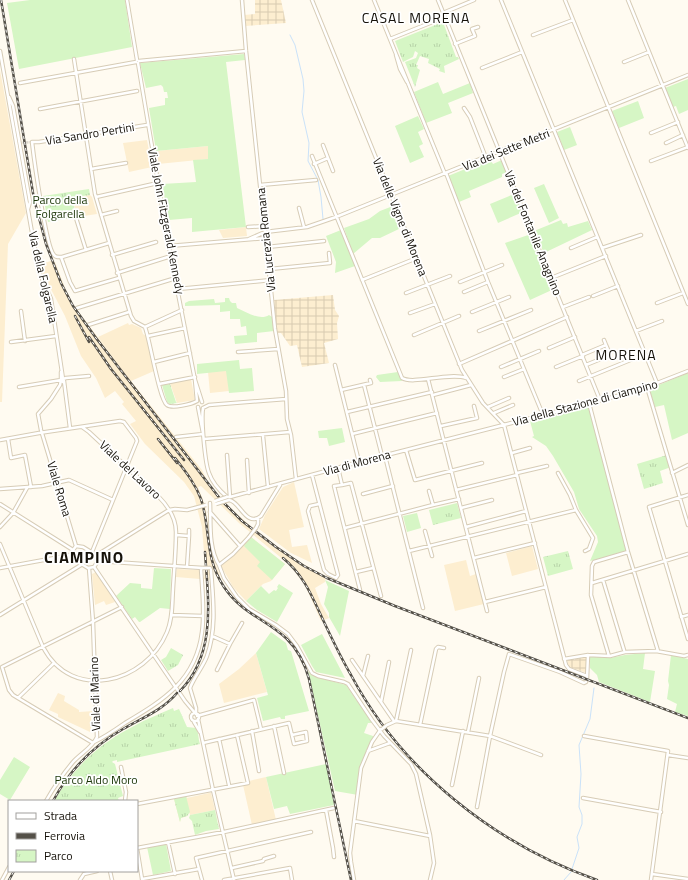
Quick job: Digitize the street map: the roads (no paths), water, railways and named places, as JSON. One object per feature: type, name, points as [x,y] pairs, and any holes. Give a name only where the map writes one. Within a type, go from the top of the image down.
[{"type":"street","name":"Viale John Fitzgerald Kennedy","points":[[127,0],[169,246],[195,378],[203,406],[203,434]]},
{"type":"street","name":"Via Lucrezia Romana","points":[[242,0],[246,52],[278,348],[284,380],[287,419],[296,479]]},
{"type":"street","name":"Via delle Vigne di Morena","points":[[312,0],[459,364],[466,378],[487,407],[504,425]]},
{"type":"street","points":[[374,0],[394,49],[401,71],[409,85],[543,415]]},
{"type":"street","name":"Via del Fontanile Anagnino","points":[[438,0],[600,400]]},
{"type":"street","points":[[443,13],[474,0]]},
{"type":"street","points":[[501,0],[657,383]]},
{"type":"street","points":[[565,0],[688,304]]},
{"type":"street","points":[[628,0],[688,147],[651,161]]},
{"type":"street","points":[[390,39],[444,17]]},
{"type":"street","points":[[533,35],[573,20]]},
{"type":"street","points":[[456,44],[475,36],[472,29],[478,27]]},
{"type":"street","name":"Via della Folgarella","points":[[0,51],[37,262],[40,274],[50,297],[62,369],[62,380]]},
{"type":"street","points":[[20,84],[137,61],[246,52]]},
{"type":"street","points":[[482,68],[522,52]]},
{"type":"street","points":[[624,62],[649,52]]},
{"type":"street","points":[[74,59],[96,197],[117,273],[130,312],[134,321],[145,326],[182,310]]},
{"type":"street","name":"Via dei Sette Metri","points":[[249,239],[265,232],[304,228],[336,217],[688,76]]},
{"type":"street","points":[[40,109],[137,91]]},
{"type":"street","points":[[464,108],[470,118],[486,158]]},
{"type":"street","points":[[651,133],[678,122]]},
{"type":"street","name":"Via Sandro Pertini","points":[[61,257],[56,257],[52,253],[40,195],[32,142],[86,135],[147,124]]},
{"type":"street","points":[[666,143],[683,135]]},
{"type":"street","points":[[323,145],[333,171]]},
{"type":"street","points":[[312,156],[402,378],[406,380],[454,376],[466,378]]},
{"type":"street","points":[[314,164],[328,158]]},
{"type":"street","points":[[91,169],[126,163]]},
{"type":"street","points":[[260,185],[316,180]]},
{"type":"street","points":[[96,197],[158,183]]},
{"type":"street","points":[[299,208],[304,228]]},
{"type":"street","points":[[101,215],[117,211]]},
{"type":"street","points":[[74,214],[86,250]]},
{"type":"street","points":[[248,227],[265,226]]},
{"type":"street","points":[[602,248],[641,235]]},
{"type":"street","points":[[571,248],[597,236]]},
{"type":"street","points":[[169,246],[266,238]]},
{"type":"street","points":[[267,247],[324,241]]},
{"type":"street","points":[[112,255],[156,242]]},
{"type":"street","points":[[109,243],[61,257],[70,284],[75,291],[119,278]]},
{"type":"street","points":[[270,269],[330,263],[329,253]]},
{"type":"street","points":[[117,273],[171,256]]},
{"type":"street","points":[[551,278],[606,256]]},
{"type":"street","points":[[362,280],[417,258]]},
{"type":"street","points":[[460,282],[502,265]]},
{"type":"street","points":[[406,293],[450,276]]},
{"type":"street","points":[[77,308],[176,278]]},
{"type":"street","points":[[178,289],[271,280]]},
{"type":"street","points":[[464,292],[488,282]]},
{"type":"street","points":[[563,307],[618,286]]},
{"type":"street","points":[[657,303],[683,293]]},
{"type":"street","points":[[472,312],[509,297]]},
{"type":"street","points":[[410,313],[435,304]]},
{"type":"street","points":[[479,331],[531,310]]},
{"type":"street","points":[[21,311],[25,341]]},
{"type":"street","points":[[88,325],[130,312]]},
{"type":"street","points":[[414,335],[459,316]]},
{"type":"street","points":[[459,364],[567,317]]},
{"type":"street","points":[[636,331],[662,321]]},
{"type":"street","points":[[145,326],[159,384],[165,402],[168,406],[191,403],[203,406],[286,399]]},
{"type":"street","points":[[148,336],[185,328]]},
{"type":"street","points":[[11,342],[56,336]]},
{"type":"street","points":[[549,348],[575,337]]},
{"type":"street","points":[[586,365],[608,355],[609,352],[604,340]]},
{"type":"street","points":[[556,367],[606,345]]},
{"type":"street","points":[[238,352],[278,348]]},
{"type":"street","points":[[501,367],[539,351]]},
{"type":"street","points":[[154,362],[190,353]]},
{"type":"street","points":[[579,381],[645,354]]},
{"type":"street","points":[[336,365],[359,462]]},
{"type":"street","points":[[504,377],[524,369]]},
{"type":"street","name":"Via della Stazione di Ciampino","points":[[504,425],[647,387],[688,371]]},
{"type":"street","points":[[19,387],[89,376]]},
{"type":"street","name":"Viale John Fitzgerald Kennedy","points":[[195,378],[197,404],[204,438],[208,472],[214,483],[250,518],[258,518]]},
{"type":"street","points":[[159,384],[195,378]]},
{"type":"street","points":[[428,379],[487,611]]},
{"type":"street","points":[[62,380],[60,385],[64,385]]},
{"type":"street","points":[[62,380],[65,390],[70,428]]},
{"type":"street","points":[[342,390],[371,383],[370,380]]},
{"type":"street","name":"Viale Roma","points":[[60,385],[51,399],[38,414],[76,546]]},
{"type":"street","points":[[364,385],[375,429],[393,486],[423,608]]},
{"type":"street","points":[[347,412],[471,385]]},
{"type":"street","points":[[647,387],[688,526]]},
{"type":"street","points":[[487,407],[509,398]]},
{"type":"street","points":[[589,403],[628,552],[658,651]]},
{"type":"street","points":[[197,404],[203,406]]},
{"type":"street","points":[[494,413],[513,405]]},
{"type":"street","points":[[441,426],[477,418],[474,406]]},
{"type":"street","points":[[352,434],[437,413]]},
{"type":"street","points":[[0,440],[42,432],[123,421],[137,439],[92,552]]},
{"type":"street","points":[[504,425],[564,659],[568,669],[587,679]]},
{"type":"street","name":"Via di Morena","points":[[169,510],[187,510],[195,508],[359,462],[504,425]]},
{"type":"street","points":[[89,432],[90,426]]},
{"type":"street","name":"Viale del Lavoro","points":[[82,427],[159,498],[169,510]]},
{"type":"street","points":[[204,438],[290,432]]},
{"type":"street","points":[[176,438],[203,434]]},
{"type":"street","points":[[263,436],[269,487],[274,490],[275,493]]},
{"type":"street","points":[[0,527],[13,513],[29,487],[25,455],[11,458],[8,438]]},
{"type":"street","points":[[512,453],[530,448]]},
{"type":"street","points":[[406,450],[415,480],[482,463]]},
{"type":"street","points":[[226,455],[229,498]]},
{"type":"street","points":[[247,460],[249,493]]},
{"type":"street","points":[[672,473],[688,465]]},
{"type":"street","points":[[456,490],[547,467]]},
{"type":"street","points":[[338,468],[342,484]]},
{"type":"street","points":[[558,473],[576,510],[593,537],[590,549],[585,551]]},
{"type":"street","points":[[312,475],[338,575],[337,578],[327,574],[324,569],[308,510],[310,506],[319,504]]},
{"type":"street","points":[[0,489],[42,486],[69,480],[113,500]]},
{"type":"street","points":[[219,565],[231,556],[256,528],[258,518],[282,483]]},
{"type":"street","points":[[360,590],[334,486],[342,484],[351,483],[381,596]]},
{"type":"street","points":[[363,494],[393,486]]},
{"type":"street","points":[[429,491],[433,506]]},
{"type":"street","points":[[236,505],[236,499],[242,495]]},
{"type":"street","points":[[688,495],[649,506],[688,639]]},
{"type":"street","points":[[345,528],[459,499]]},
{"type":"street","points":[[461,508],[492,500]]},
{"type":"street","points":[[210,503],[212,544],[225,580],[242,602],[287,634],[297,646],[313,673],[318,676],[343,681],[348,684],[370,718],[381,729],[384,736],[410,763],[416,772],[430,836],[434,865],[430,880]]},
{"type":"street","points":[[0,504],[73,550]]},
{"type":"street","points":[[0,544],[40,641],[53,664],[72,676],[84,679],[112,680],[121,677],[139,667],[153,654],[167,633],[172,615],[176,535],[175,522],[169,510],[97,555]]},
{"type":"street","points":[[409,551],[576,510]]},
{"type":"street","points":[[466,527],[526,511]]},
{"type":"street","points":[[210,512],[240,546]]},
{"type":"street","points":[[187,567],[189,530]]},
{"type":"street","points":[[426,532],[432,556]]},
{"type":"street","points":[[176,535],[189,536]]},
{"type":"street","points":[[474,558],[535,543]]},
{"type":"street","points":[[76,546],[83,547],[97,555],[98,560],[94,567],[89,568],[74,560],[71,555],[76,546]]},
{"type":"street","points":[[609,656],[591,595],[593,563],[628,552]]},
{"type":"street","points":[[591,583],[688,554]]},
{"type":"street","points":[[0,568],[71,555]]},
{"type":"street","points":[[98,560],[210,568],[212,570],[212,636],[206,660],[190,687],[190,691],[194,701],[234,879]]},
{"type":"street","points":[[0,615],[81,565]]},
{"type":"street","points":[[94,567],[185,701],[196,714]]},
{"type":"street","name":"Viale di Marino","points":[[47,800],[65,772],[93,743],[97,735],[93,622],[89,568]]},
{"type":"street","points":[[122,607],[2,667],[10,693],[93,743],[158,703],[176,688],[195,658],[202,634],[202,568]]},
{"type":"street","points":[[356,572],[373,568]]},
{"type":"street","points":[[603,580],[624,650]]},
{"type":"street","points":[[485,602],[546,587]]},
{"type":"street","points":[[172,615],[203,616]]},
{"type":"street","points":[[681,617],[688,615]]},
{"type":"street","points":[[217,670],[242,623]]},
{"type":"street","points":[[212,636],[230,644]]},
{"type":"street","points":[[420,725],[435,649],[438,647],[444,648]]},
{"type":"street","points":[[395,721],[411,650]]},
{"type":"street","points":[[564,659],[588,655],[609,656],[625,652],[658,651],[684,656],[688,655]]},
{"type":"street","points":[[477,807],[490,736],[509,654],[560,672],[584,683],[587,679],[588,655]]},
{"type":"street","points":[[363,677],[368,656]]},
{"type":"street","points":[[352,660],[380,702],[395,721]]},
{"type":"street","points":[[380,702],[389,662]]},
{"type":"street","points":[[18,698],[53,664]]},
{"type":"street","points":[[468,732],[479,678]]},
{"type":"street","points":[[191,715],[254,700],[261,729]]},
{"type":"street","points":[[185,701],[194,722],[200,731],[203,742]]},
{"type":"street","points":[[194,722],[198,720]]},
{"type":"street","points":[[354,880],[350,859],[361,770],[368,751],[381,729],[395,721],[463,731],[490,736],[541,755]]},
{"type":"street","points":[[203,742],[289,723],[294,744],[307,741],[306,732],[292,735]]},
{"type":"street","points":[[274,726],[284,773]]},
{"type":"street","points":[[252,731],[259,771]]},
{"type":"street","points":[[452,785],[463,731]]},
{"type":"street","points":[[377,734],[384,736]]},
{"type":"street","points":[[138,804],[248,783],[237,735]]},
{"type":"street","points":[[584,736],[667,750],[669,752],[651,880]]},
{"type":"street","points":[[218,739],[229,785]]},
{"type":"street","points":[[368,751],[390,742]]},
{"type":"street","points":[[668,755],[688,758]]},
{"type":"street","points":[[121,766],[126,792],[125,800]]},
{"type":"street","points":[[583,798],[660,812]]},
{"type":"street","points":[[138,848],[224,832],[334,808]]},
{"type":"street","points":[[326,810],[334,848],[334,857]]},
{"type":"street","points":[[354,820],[430,836]]},
{"type":"street","points":[[202,880],[196,858],[311,832]]},
{"type":"street","points":[[168,842],[175,874]]},
{"type":"street","points":[[138,854],[142,880],[199,869]]},
{"type":"street","points":[[232,868],[263,861],[264,859],[274,856]]},
{"type":"street","points":[[224,880],[290,868],[292,880]]},
{"type":"street","points":[[2,880],[8,870]]},
{"type":"street","points":[[80,880],[84,874],[93,872]]},
{"type":"street","points":[[652,874],[688,879]]},
{"type":"waterway","points":[[290,35],[295,45],[303,79],[304,91],[302,112],[309,143],[308,161],[318,180],[323,219]]},
{"type":"waterway","points":[[572,869],[579,848],[577,837],[582,824],[582,815],[579,807],[581,774],[579,745],[590,719],[594,688]]},
{"type":"waterway","points":[[564,880],[571,872]]},
{"type":"tunnel","points":[[19,143],[32,142]]},
{"type":"railway","points":[[1,0],[34,199],[46,244],[61,283],[73,306],[96,338],[221,500],[242,521],[276,547],[304,566],[327,578],[395,606],[688,718]]},
{"type":"railway","points":[[75,316],[89,342]]},
{"type":"railway","points":[[89,337],[111,369],[184,460]]},
{"type":"railway","points":[[158,439],[177,463]]},
{"type":"railway","points":[[175,458],[193,482],[199,493],[204,510],[213,565],[224,587],[238,604],[271,626],[287,639],[301,658],[309,679],[351,880]]},
{"type":"railway","points":[[180,691],[192,676],[200,660],[205,643],[208,625],[208,589],[205,552]]},
{"type":"railway","points":[[283,558],[297,572],[308,588],[334,643],[372,710],[424,773],[455,800],[488,825],[559,865],[597,880]]},
{"type":"railway","points":[[54,800],[66,779],[92,751],[123,729],[159,709],[177,693]]},
{"type":"railway","points":[[9,880],[13,872]]},
{"type":"district","name":"CASAL MORENA","points":[[416,18]]},
{"type":"district","name":"MORENA","points":[[626,355]]},
{"type":"district","name":"CIAMPINO","points":[[84,557]]},
{"type":"park label","name":"Parco della Folgarella","points":[[60,207]]},
{"type":"park label","name":"Parco Aldo Moro","points":[[96,780]]}]
